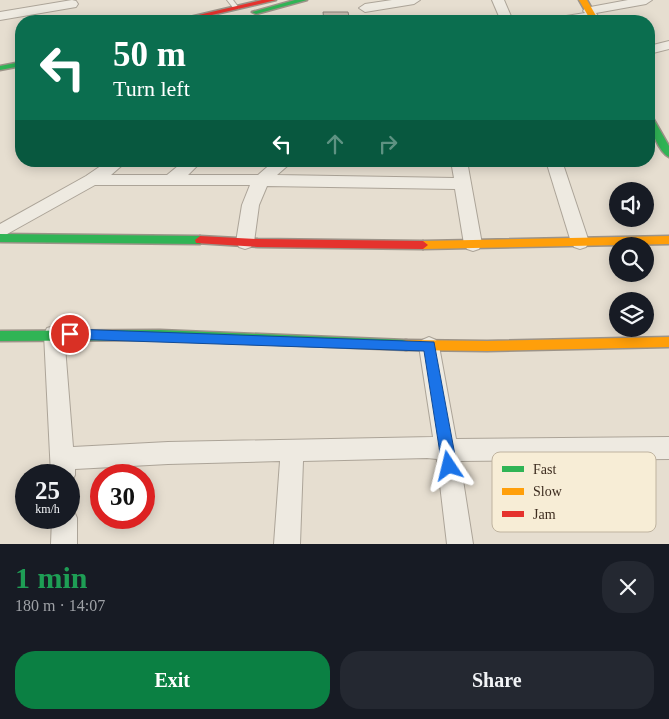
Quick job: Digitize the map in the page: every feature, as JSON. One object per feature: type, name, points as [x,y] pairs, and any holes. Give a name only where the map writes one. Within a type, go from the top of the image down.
[{"type":"street","points":[[197,15],[233,4],[272,0]]},
{"type":"street","points":[[241,15],[303,0]]},
{"type":"street","points":[[364,4],[414,0]]},
{"type":"street","points":[[498,0],[504,15]]},
{"type":"street","points":[[590,12],[646,0]]},
{"type":"street","points":[[0,16],[72,6]]},
{"type":"street","points":[[655,49],[669,46]]},
{"type":"street","points":[[0,58],[15,55]]},
{"type":"street","points":[[0,68],[15,65]]},
{"type":"street","points":[[655,129],[669,154]]},
{"type":"street","points":[[0,232],[92,180],[110,167]]},
{"type":"street","points":[[170,181],[187,167]]},
{"type":"street","points":[[244,242],[254,192],[266,174],[276,167]]},
{"type":"street","points":[[460,167],[473,244]]},
{"type":"street","points":[[556,167],[580,242]]},
{"type":"street","points":[[92,180],[261,180],[463,184]]},
{"type":"street","points":[[0,238],[168,238],[244,242],[411,245],[669,240]]},
{"type":"street","points":[[0,336],[54,334],[429,346],[669,342]]},
{"type":"street","points":[[54,334],[63,464]]},
{"type":"street","points":[[429,346],[455,498],[460,544]]},
{"type":"street","points":[[80,465],[168,453],[427,447],[447,450],[669,448]]},
{"type":"street","points":[[287,544],[292,450]]},
{"type":"street","points":[[64,529],[64,544]]},
{"type":"building","points":[[323,12],[348,12],[349,15],[323,15]]},
{"type":"traffic: fast","points":[[256,12],[303,0]]},
{"type":"traffic: fast","points":[[0,68],[15,65]]},
{"type":"traffic: fast","points":[[655,129],[669,154]]},
{"type":"traffic: fast","points":[[0,238],[200,240]]},
{"type":"traffic: fast","points":[[0,336],[160,335],[406,345]]},
{"type":"traffic: slow","points":[[583,0],[592,15]]},
{"type":"traffic: slow","points":[[423,245],[669,240]]},
{"type":"traffic: slow","points":[[406,345],[487,346],[669,342]]},
{"type":"traffic: jam","points":[[204,15],[272,0]]},
{"type":"traffic: jam","points":[[200,240],[258,243],[423,245]]},
{"type":"route","points":[[70,334],[120,334],[429,346],[449,466]]}]
